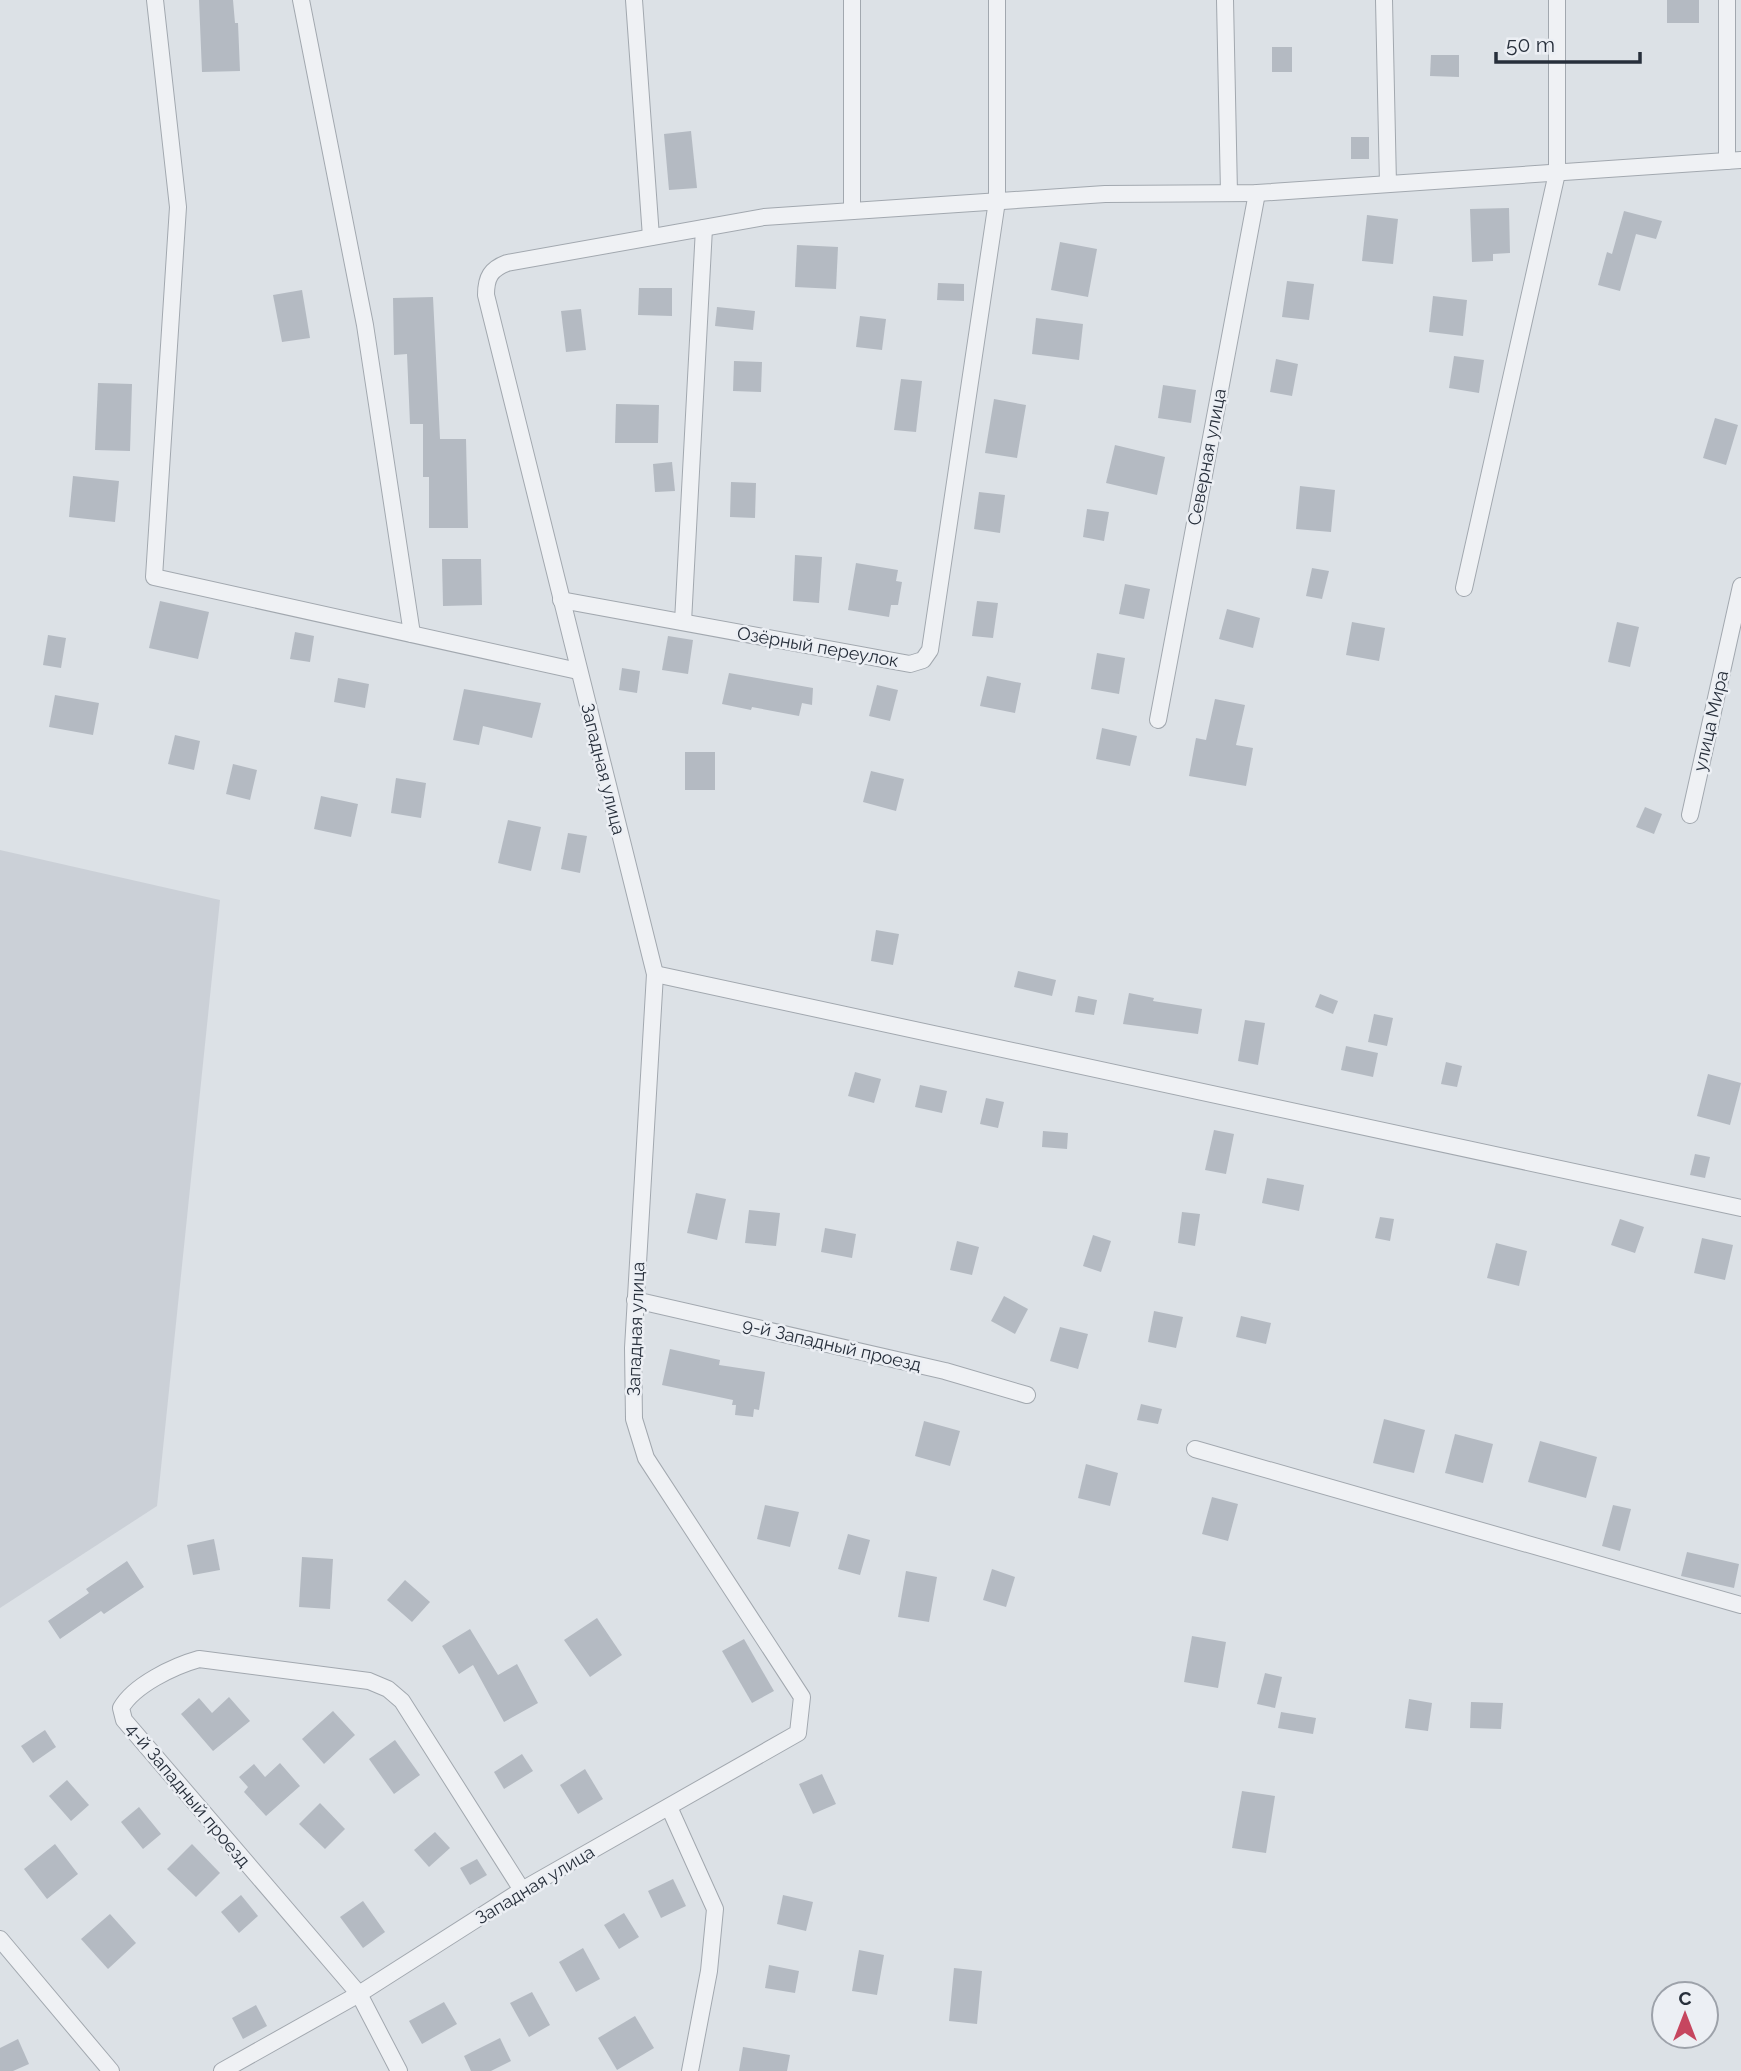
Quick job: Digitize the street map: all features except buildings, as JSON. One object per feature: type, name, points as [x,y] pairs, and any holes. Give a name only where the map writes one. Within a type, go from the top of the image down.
[{"type":"street","points":[[155,0],[178,207],[154,577],[578,671]]},
{"type":"street","points":[[301,0],[365,326],[412,634]]},
{"type":"street","points":[[634,0],[651,237],[764,217],[1105,194],[1257,193],[1734,161],[1727,0]]},
{"type":"street","points":[[852,0],[852,211]]},
{"type":"street","name":"Озёрный переулок","points":[[561,600],[910,664],[923,660],[930,650],[997,201],[997,0]]},
{"type":"street","points":[[1225,0],[1229,193]]},
{"type":"street","points":[[1384,0],[1388,184]]},
{"type":"street","points":[[1464,588],[1557,173],[1557,0]]},
{"type":"street","name":"Северная улица","points":[[1158,720],[1257,193]]},
{"type":"street","points":[[683,622],[704,228]]},
{"type":"street","name":"Западная улица","points":[[222,2071],[359,1994],[522,1890],[799,1733],[802,1697],[646,1458],[635,1419],[635,1300],[655,974],[486,295],[490,273],[507,262],[651,237]]},
{"type":"street","name":"улица Мира","points":[[1690,815],[1741,586]]},
{"type":"street","points":[[655,974],[1741,1208]]},
{"type":"street","name":"9-й Западный проезд","points":[[635,1300],[945,1371],[1027,1395]]},
{"type":"street","points":[[1195,1449],[1741,1605]]},
{"type":"street","name":"4-й Западный проезд","points":[[359,1994],[124,1720],[121,1708],[128,1696],[179,1664],[199,1659],[369,1681],[388,1689],[402,1701],[522,1890]]},
{"type":"street","points":[[669,1807],[715,1909],[709,1971],[690,2071]]},
{"type":"street","points":[[0,1939],[111,2071]]},
{"type":"street","points":[[359,1994],[399,2071]]},
{"type":"shaded area","points":[[0,850],[220,900],[157,1506],[0,1608]]}]
